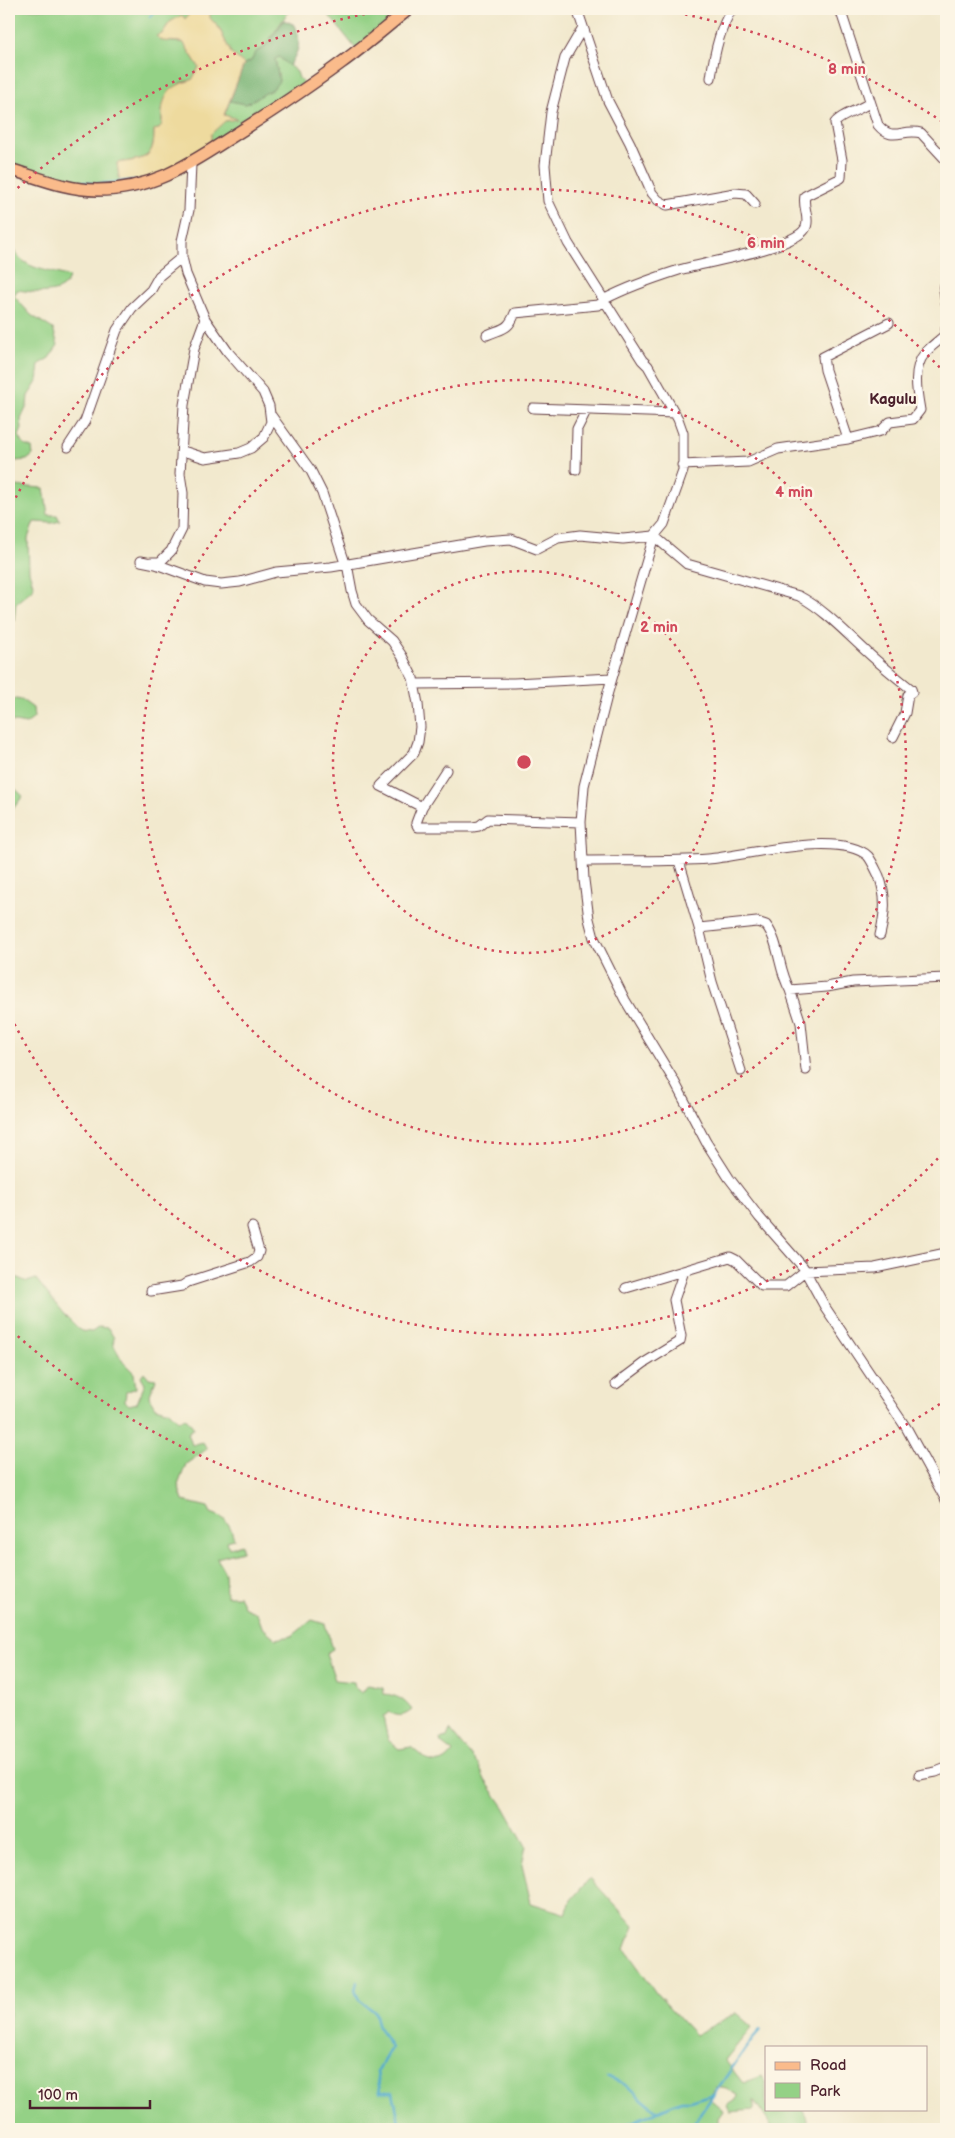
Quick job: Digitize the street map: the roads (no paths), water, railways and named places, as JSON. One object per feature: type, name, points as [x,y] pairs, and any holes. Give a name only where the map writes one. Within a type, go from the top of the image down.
[{"type":"main road","points":[[9,169],[71,188],[96,190],[138,186],[167,176],[191,164],[340,64],[409,9]]},
{"type":"street","points":[[577,9],[582,29],[605,94],[652,193],[658,200],[667,205],[735,193],[746,194],[755,204]]},
{"type":"street","points":[[711,78],[715,51],[724,19],[732,9]]},
{"type":"street","points":[[840,9],[878,125],[884,132],[890,135],[921,133],[946,160]]},
{"type":"street","points":[[582,29],[565,58],[551,112],[545,165],[548,201],[568,243],[642,360],[648,366],[675,413],[683,433],[683,471],[664,524],[654,536],[612,678],[584,786],[581,822],[583,861],[586,900],[594,938],[625,1000],[673,1079],[706,1142],[729,1178],[805,1271],[825,1307],[907,1429],[946,1500]]},
{"type":"street","points":[[486,335],[504,330],[511,324],[515,313],[598,305],[623,289],[679,270],[752,252],[786,241],[803,232],[807,220],[804,206],[805,196],[841,178],[842,160],[836,123],[838,119],[857,111],[869,102]]},
{"type":"street","points":[[183,451],[205,458],[239,453],[251,448],[264,437],[271,422],[269,406],[263,392],[228,352],[205,319],[186,274],[182,257],[182,241],[189,210],[191,164]]},
{"type":"street","points":[[68,447],[85,421],[117,330],[132,308],[151,290],[159,276],[182,257]]},
{"type":"street","points":[[946,281],[944,290],[946,303]]},
{"type":"street","points":[[205,319],[194,349],[186,385],[180,474],[183,493],[182,529],[171,551],[160,562],[141,561],[156,564],[205,582],[221,584],[240,582],[276,572],[347,564],[484,541],[511,539],[537,549],[558,538],[580,535],[623,539],[654,536],[687,564],[799,596],[813,604],[842,627],[875,660],[911,689],[912,692],[908,696],[905,713],[894,737]]},
{"type":"street","points":[[848,439],[825,370],[823,357],[889,323]]},
{"type":"street","points":[[682,465],[748,462],[778,449],[848,439],[881,431],[890,422],[913,419],[920,410],[916,384],[919,364],[924,354],[946,334],[946,328]]},
{"type":"street","points":[[532,408],[675,413]]},
{"type":"street","points":[[576,470],[577,429],[586,410]]},
{"type":"street","points":[[270,414],[311,471],[322,493],[347,564],[356,604],[368,620],[392,641],[402,656],[414,684],[420,727],[418,742],[414,753],[381,786],[422,807]]},
{"type":"street","points":[[414,684],[514,683],[612,678]]},
{"type":"street","points":[[446,770],[422,807],[416,823],[418,826],[424,828],[479,826],[488,819],[581,822]]},
{"type":"street","points":[[583,861],[679,861],[710,859],[816,844],[852,847],[868,856],[877,871],[882,885],[885,913],[880,935]]},
{"type":"street","points":[[679,861],[699,928],[712,982],[741,1071]]},
{"type":"street","points":[[699,928],[757,922],[766,924],[773,938],[780,965],[801,1023],[806,1070]]},
{"type":"street","points":[[790,990],[827,987],[853,982],[946,978]]},
{"type":"street","points":[[151,1291],[182,1286],[188,1282],[250,1262],[257,1257],[258,1251],[252,1226]]},
{"type":"street","points":[[626,1288],[730,1257],[736,1260],[762,1286],[786,1286],[805,1271],[882,1267],[946,1253]]},
{"type":"street","points":[[616,1384],[644,1363],[680,1341],[682,1336],[674,1300],[684,1271]]},
{"type":"street","points":[[919,1775],[946,1768]]},
{"type":"waterway","points":[[150,17],[157,9]]},
{"type":"waterway","points":[[82,182],[99,184],[135,180]]},
{"type":"waterway","points":[[357,1982],[355,1990],[359,2000],[375,2012],[379,2027],[391,2048],[377,2072],[380,2092],[393,2092],[399,2122],[403,2129]]},
{"type":"waterway","points":[[690,2129],[760,2030]]},
{"type":"waterway","points":[[607,2078],[628,2087],[657,2110]]},
{"type":"waterway","points":[[616,2129],[681,2101],[691,2101],[714,2094]]},
{"type":"district","name":"Kagulu","points":[[893,399]]}]
